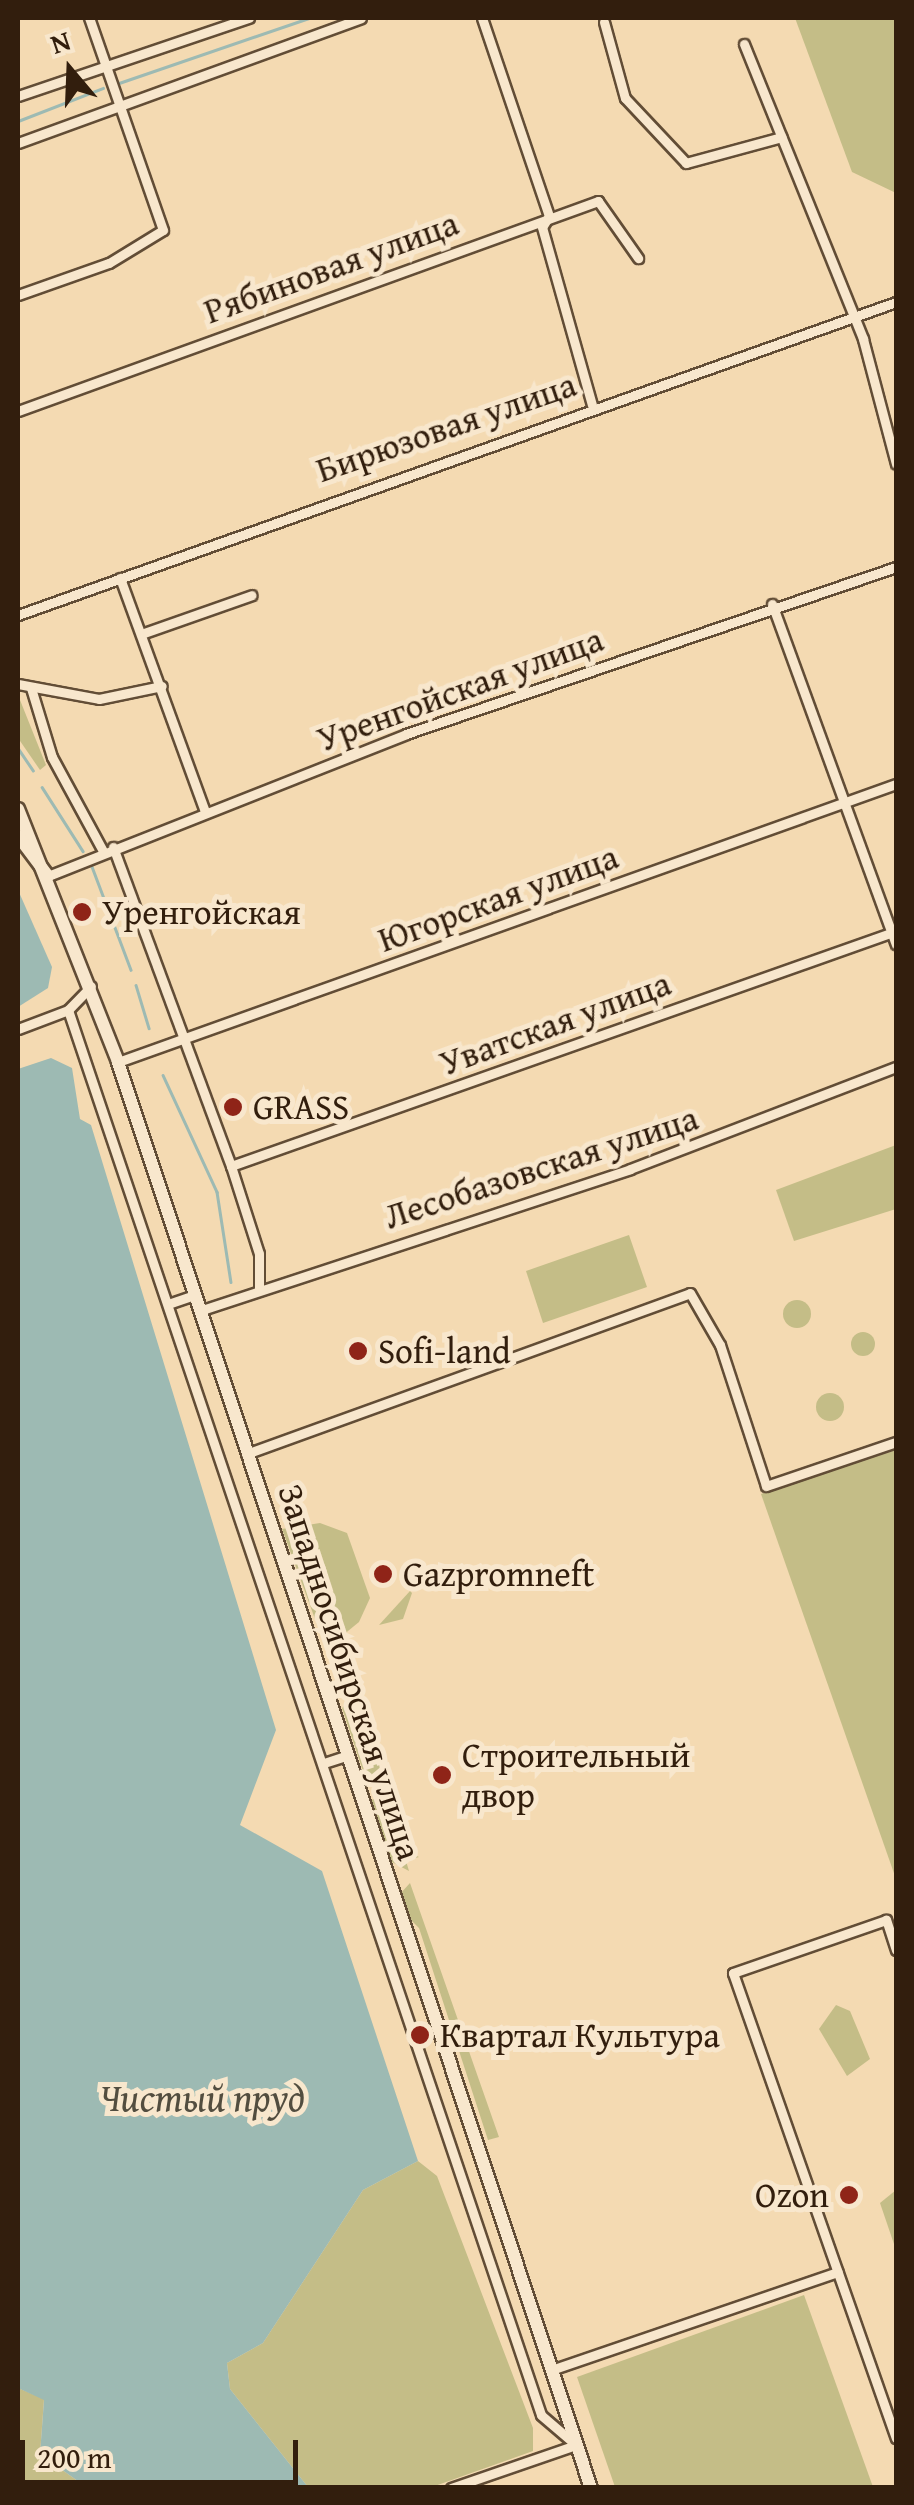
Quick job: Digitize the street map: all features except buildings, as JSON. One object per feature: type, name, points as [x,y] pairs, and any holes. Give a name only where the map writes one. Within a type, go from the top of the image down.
[{"type":"main road","name":"Западносибирская улица","points":[[18,809],[92,985],[591,2488]]},
{"type":"main road","name":"Западносибирская улица","points":[[18,836],[48,876]]},
{"type":"street","points":[[18,295],[109,263],[163,230],[89,18]]},
{"type":"street","points":[[18,96],[248,18]]},
{"type":"street","points":[[18,143],[119,98],[361,18]]},
{"type":"street","points":[[482,18],[549,216],[542,228],[592,405]]},
{"type":"street","points":[[604,22],[624,98],[686,163],[782,137]]},
{"type":"street","points":[[744,44],[852,316],[896,464]]},
{"type":"street","name":"Рябиновая улица","points":[[18,411],[598,200],[638,258]]},
{"type":"street","name":"Бирюзовая улица","points":[[18,614],[592,405],[896,302]]},
{"type":"street","name":"Уренгойская улица","points":[[48,876],[108,848],[772,604],[896,567]]},
{"type":"street","points":[[120,578],[144,633],[206,812]]},
{"type":"street","points":[[144,633],[252,595]]},
{"type":"street","points":[[772,604],[895,931],[896,944]]},
{"type":"street","points":[[18,684],[99,699],[162,686]]},
{"type":"street","points":[[31,688],[52,756],[108,848],[188,1038],[259,1254],[259,1288]]},
{"type":"street","name":"Югорская улица","points":[[118,1062],[896,784]]},
{"type":"street","name":"Уватская улица","points":[[231,1166],[895,931]]},
{"type":"street","points":[[18,1029],[68,1010],[92,985]]},
{"type":"street","points":[[68,1010],[118,1143],[541,2415],[576,2445]]},
{"type":"street","name":"Лесобазовская улица","points":[[199,1312],[259,1288],[630,1168],[896,1067]]},
{"type":"street","points":[[118,1143],[142,1135]]},
{"type":"street","points":[[143,1218],[166,1210]]},
{"type":"street","points":[[246,1454],[690,1294],[705,1312],[766,1486],[896,1442]]},
{"type":"street","points":[[171,1303],[194,1295]]},
{"type":"street","points":[[265,1581],[286,1578]]},
{"type":"street","points":[[324,1763],[346,1756]]},
{"type":"street","points":[[896,1950],[886,1920],[733,1973],[896,2438]]},
{"type":"street","points":[[382,1941],[404,1934]]},
{"type":"street","points":[[551,2370],[838,2272]]},
{"type":"street","points":[[450,2488],[576,2445]]},
{"type":"shaded area","points":[[795,18],[896,18],[896,193],[852,172]]},
{"type":"shaded area","points":[[18,695],[46,765],[40,770],[18,738]]},
{"type":"shaded area","points":[[896,1145],[896,1209],[794,1241],[776,1190]]},
{"type":"shaded area","points":[[629,1235],[647,1287],[543,1323],[526,1271]]},
{"type":"shaded area","points":[[797,1300],[807,1304],[811,1314],[807,1324],[797,1328],[787,1324],[783,1314],[787,1304]]},
{"type":"shaded area","points":[[863,1332],[875,1344],[863,1356],[851,1344]]},
{"type":"shaded area","points":[[830,1393],[840,1397],[844,1407],[840,1417],[830,1421],[820,1417],[816,1407],[820,1397]]},
{"type":"shaded area","points":[[896,1450],[896,1879],[761,1494]]},
{"type":"shaded area","points":[[320,1523],[347,1533],[370,1598],[359,1622],[326,1649],[282,1529]]},
{"type":"shaded area","points":[[410,1591],[403,1619],[379,1625]]},
{"type":"shaded area","points":[[357,1693],[410,1853],[419,1857],[406,1861],[409,1871],[388,1860],[369,1802],[383,1793],[364,1774],[342,1708]]},
{"type":"shaded area","points":[[410,1883],[499,2137],[488,2140],[419,1928],[407,1916],[400,1894]]},
{"type":"shaded area","points":[[836,2005],[850,2011],[870,2059],[847,2076],[819,2029]]},
{"type":"shaded area","points":[[418,2161],[437,2176],[533,2428],[533,2451],[432,2487],[308,2487],[230,2389],[227,2363],[263,2343],[363,2190]]},
{"type":"shaded area","points":[[896,2190],[896,2247],[895,2247],[880,2203]]},
{"type":"shaded area","points":[[804,2295],[873,2487],[615,2487],[577,2377]]},
{"type":"shaded area","points":[[18,2388],[44,2399],[40,2454],[86,2487],[18,2487]]},
{"type":"water","points":[[18,890],[52,967],[48,988],[18,1007]]},
{"type":"water","name":"Чистый пруд","points":[[51,1058],[72,1068],[80,1119],[91,1125],[276,1730],[240,1825],[322,1871],[418,2161],[363,2190],[263,2343],[227,2363],[230,2389],[308,2487],[86,2487],[40,2454],[44,2400],[18,2388],[18,1069]]},
{"type":"waterway","points":[[119,83],[309,18]]},
{"type":"waterway","points":[[18,121],[103,88]]},
{"type":"waterway","points":[[18,748],[33,770]]},
{"type":"waterway","points":[[42,787],[83,851]]},
{"type":"waterway","points":[[91,864],[131,970]]},
{"type":"waterway","points":[[136,985],[149,1028]]},
{"type":"waterway","points":[[163,1075],[217,1192],[231,1282]]},
{"type":"place","name":"Уренгойская","points":[[82,912]]},
{"type":"place","name":"GRASS","points":[[233,1107]]},
{"type":"place","name":"Sofi-land","points":[[358,1351]]},
{"type":"place","name":"Gazpromneft","points":[[383,1574]]},
{"type":"place","name":"Строительный двор","points":[[442,1775]]},
{"type":"place","name":"Квартал Культура","points":[[420,2035]]},
{"type":"place","name":"Ozon","points":[[849,2195]]}]
